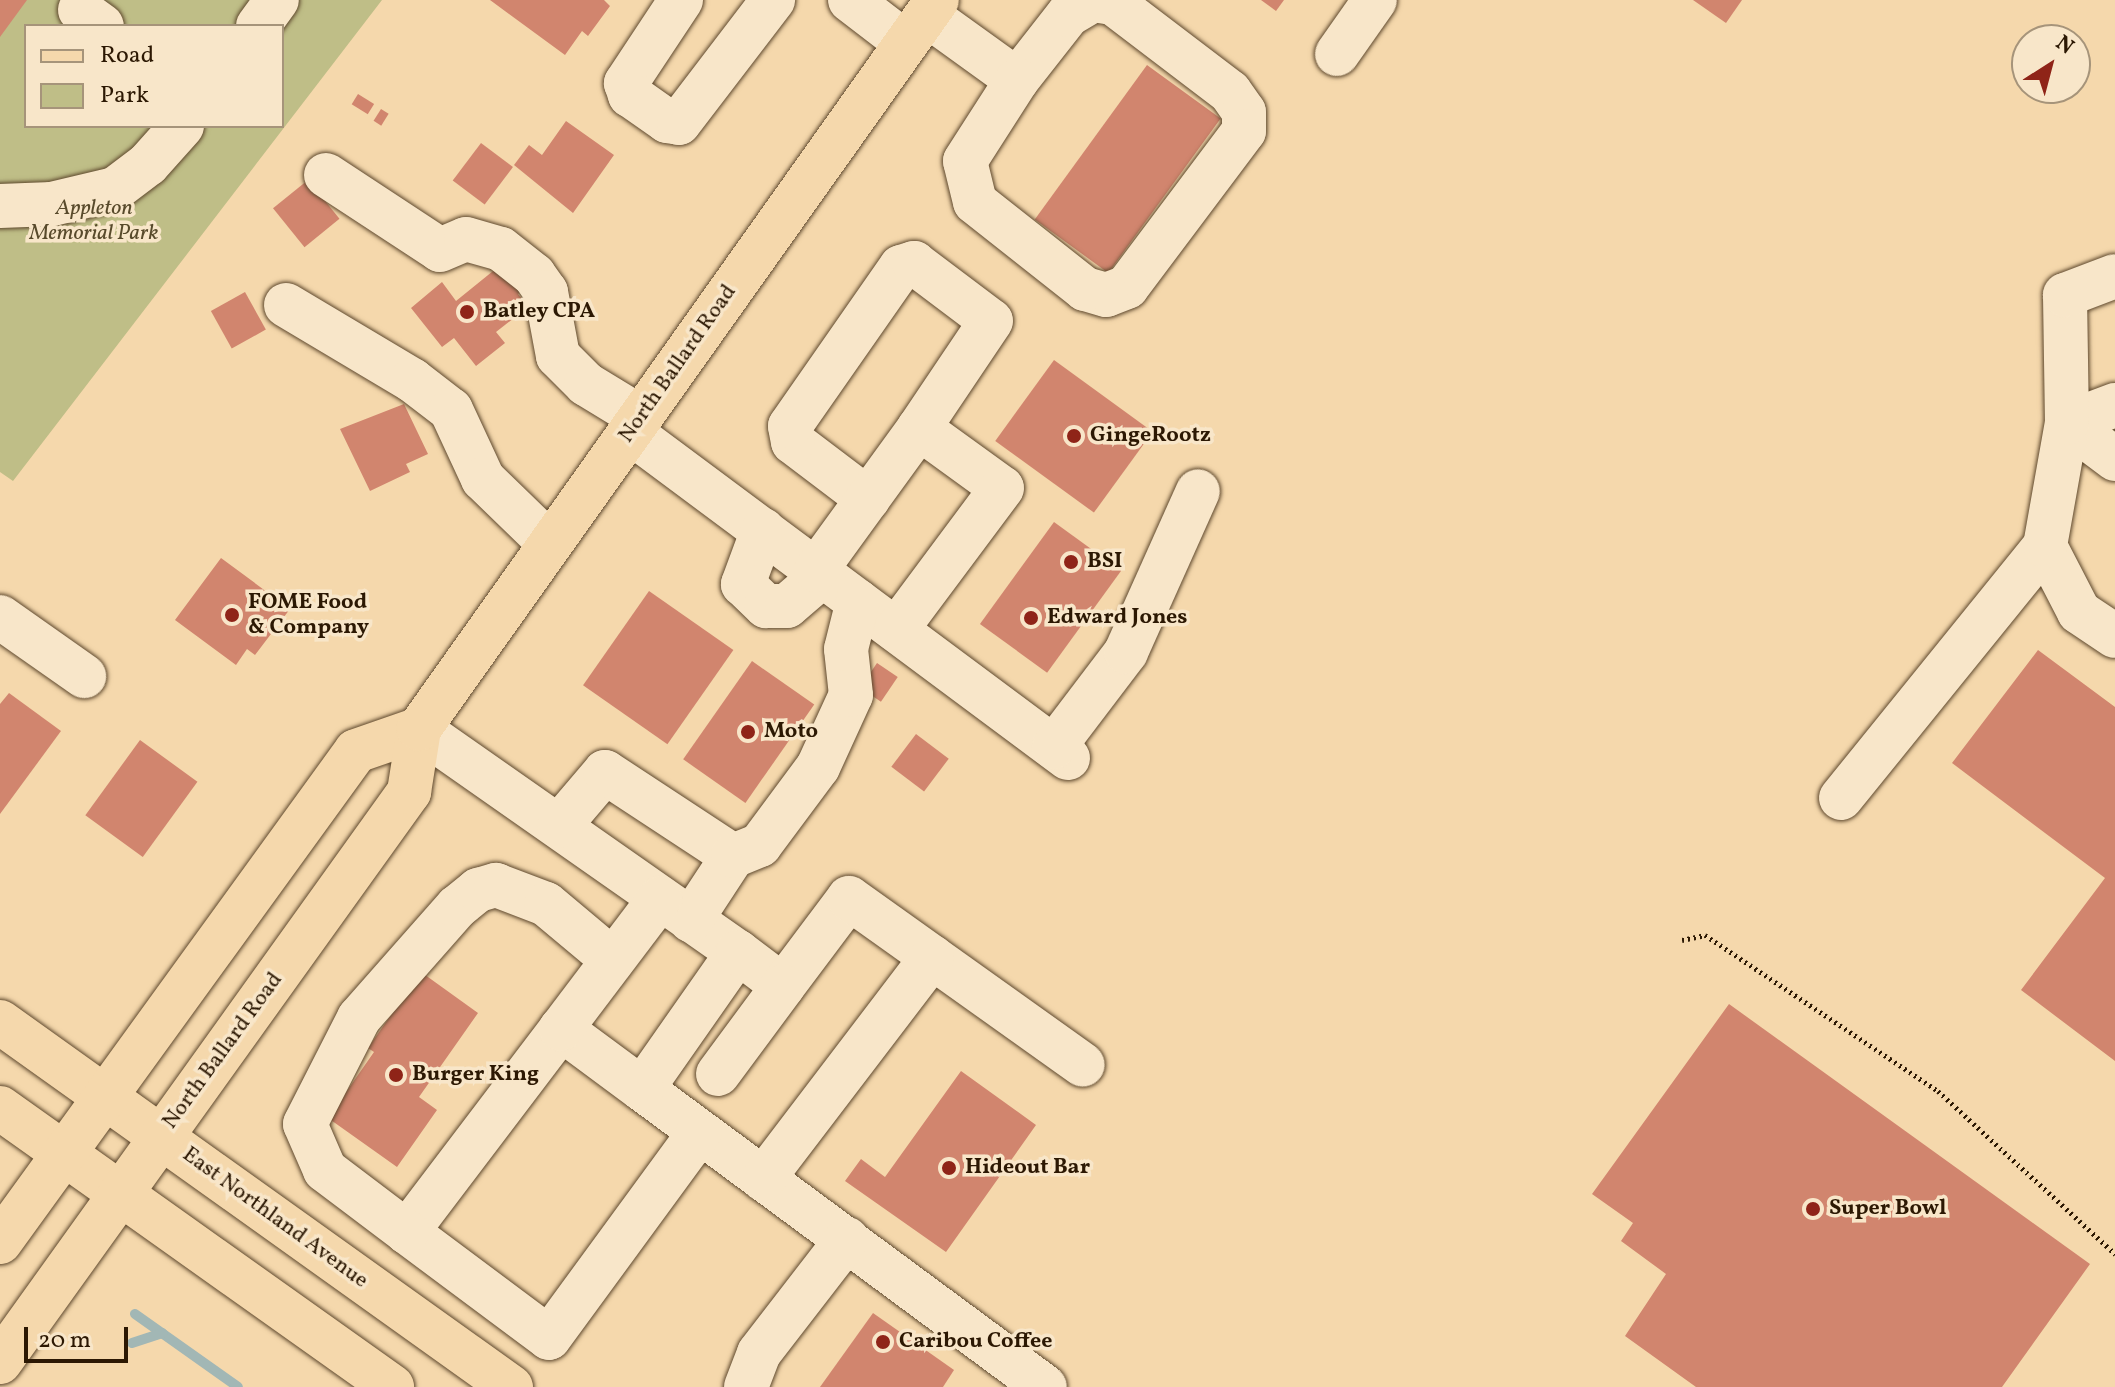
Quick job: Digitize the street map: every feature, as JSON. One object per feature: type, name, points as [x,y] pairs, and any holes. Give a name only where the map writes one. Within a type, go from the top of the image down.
[{"type":"main road","name":"North Ballard Road","points":[[0,1362],[409,792],[419,729],[923,19]]},
{"type":"main road","points":[[0,1242],[102,1095],[356,751],[419,729]]},
{"type":"main road","name":"East Northland Avenue","points":[[0,1022],[511,1387]]},
{"type":"main road","points":[[0,1108],[392,1387]]},
{"type":"street","points":[[681,0],[626,83],[630,95],[667,121],[679,123],[773,0]]},
{"type":"street","points":[[850,0],[923,19],[1017,80]]},
{"type":"street","points":[[1093,0],[1113,3],[1230,92],[1244,112],[1244,131],[1127,287],[1106,295],[1085,289],[975,202],[965,161],[1017,80],[1068,15],[1093,0]]},
{"type":"street","points":[[1337,54],[1375,0]]},
{"type":"street","points":[[0,206],[52,204],[115,189],[132,179],[180,128]]},
{"type":"street","points":[[326,175],[440,250],[466,239],[501,249],[534,275],[546,292],[558,356],[586,384],[763,530],[1061,753],[1126,652],[1198,491]]},
{"type":"street","points":[[763,530],[743,584],[766,606],[787,606],[819,573],[991,321],[914,263],[901,267],[790,426],[793,442],[868,499]]},
{"type":"street","points":[[1841,798],[2045,546],[2067,423],[2065,295],[2115,276]]},
{"type":"street","points":[[286,305],[412,380],[451,410],[483,479],[550,544]]},
{"type":"street","points":[[2067,423],[2115,405]]},
{"type":"street","points":[[2067,423],[2115,459]]},
{"type":"street","points":[[896,630],[1002,488],[919,428]]},
{"type":"street","points":[[2045,546],[2079,612],[2115,636]]},
{"type":"street","points":[[407,1232],[613,960],[676,909],[733,856],[760,845],[818,767],[851,695],[846,649],[858,601]]},
{"type":"street","points":[[0,617],[84,676]]},
{"type":"street","points":[[419,729],[783,986]]},
{"type":"street","points":[[559,826],[605,772],[733,856]]},
{"type":"street","points":[[613,960],[546,904],[496,885],[478,890],[457,907],[359,1018],[305,1124],[317,1158],[348,1188],[549,1338],[700,1132]]},
{"type":"street","points":[[718,1074],[849,898],[1083,1065]]},
{"type":"street","points":[[642,1089],[738,952]]},
{"type":"street","points":[[763,1179],[932,957]]},
{"type":"street","points":[[561,1029],[1045,1387]]},
{"type":"street","points":[[746,1387],[759,1353],[847,1239]]},
{"type":"path","points":[[1682,940],[1705,935],[1938,1091],[2115,1254]]},
{"type":"green space","name":"Appleton Memorial Park","points":[[0,0],[382,0],[284,128],[284,24],[24,24],[24,128],[284,128],[13,481],[0,472]]},
{"type":"building","points":[[0,0],[27,0],[0,37]]},
{"type":"building","points":[[490,0],[604,0],[610,6],[588,36],[582,31],[565,55]]},
{"type":"building","points":[[1261,0],[1284,0],[1276,11]]},
{"type":"building","points":[[1693,0],[1742,0],[1726,23]]},
{"type":"building","points":[[1147,65],[1221,118],[1108,273],[1035,220]]},
{"type":"building","points":[[358,94],[374,104],[368,114],[352,104]]},
{"type":"building","points":[[381,109],[389,114],[381,126],[374,121]]},
{"type":"building","points":[[566,121],[614,155],[573,213],[514,165],[529,145],[542,155]]},
{"type":"building","points":[[481,143],[513,167],[485,205],[453,181]]},
{"type":"building","points":[[308,180],[339,219],[304,247],[273,208]]},
{"type":"building","points":[[498,267],[524,289],[518,294],[522,299],[508,311],[514,318],[496,332],[505,343],[476,366],[454,338],[442,347],[411,308],[442,282],[456,301]]},
{"type":"building","points":[[245,292],[266,330],[232,349],[211,311]]},
{"type":"building","name":"GingeRootz","points":[[1054,360],[1153,432],[1094,513],[995,441]]},
{"type":"building","points":[[404,404],[428,454],[406,464],[410,472],[370,491],[340,429]]},
{"type":"building","points":[[1054,522],[1121,571],[1047,673],[980,624]]},
{"type":"building","name":"FOME Food & Company","points":[[221,558],[290,609],[255,655],[247,649],[236,665],[175,620]]},
{"type":"building","points":[[649,591],[733,650],[667,744],[583,685]]},
{"type":"building","points":[[2038,650],[2115,707],[2115,1061],[2021,990],[2105,878],[1952,763]]},
{"type":"building","name":"Moto","points":[[752,661],[814,705],[745,803],[683,759]]},
{"type":"building","points":[[877,663],[898,677],[881,702],[860,688]]},
{"type":"building","points":[[9,693],[61,731],[0,814],[0,704]]},
{"type":"building","points":[[916,734],[949,759],[924,791],[891,767]]},
{"type":"building","points":[[140,740],[197,782],[143,857],[85,815]]},
{"type":"building","name":"Burger King","points":[[421,972],[478,1013],[419,1097],[437,1110],[397,1167],[328,1118],[374,1052],[368,1048]]},
{"type":"building","name":"Super Bowl","points":[[1729,1004],[2090,1264],[2002,1387],[1696,1387],[1625,1336],[1666,1274],[1621,1241],[1633,1223],[1592,1194]]},
{"type":"building","name":"Hideout Bar","points":[[961,1071],[1036,1125],[946,1252],[845,1181],[861,1159],[885,1177]]},
{"type":"building","name":"Caribou Coffee","points":[[873,1313],[954,1370],[943,1387],[820,1387]]},
{"type":"waterway","points":[[135,1314],[238,1387]]},
{"type":"waterway","points":[[132,1343],[162,1333]]},
{"type":"place","name":"Batley CPA","points":[[467,312]]},
{"type":"place","name":"GingeRootz","points":[[1074,436]]},
{"type":"place","name":"BSI","points":[[1071,562]]},
{"type":"place","name":"FOME Food & Company","points":[[232,615]]},
{"type":"place","name":"Edward Jones","points":[[1031,618]]},
{"type":"place","name":"Moto","points":[[748,732]]},
{"type":"place","name":"Burger King","points":[[396,1075]]},
{"type":"place","name":"Hideout Bar","points":[[949,1168]]},
{"type":"place","name":"Super Bowl","points":[[1813,1209]]},
{"type":"place","name":"Caribou Coffee","points":[[883,1342]]}]
